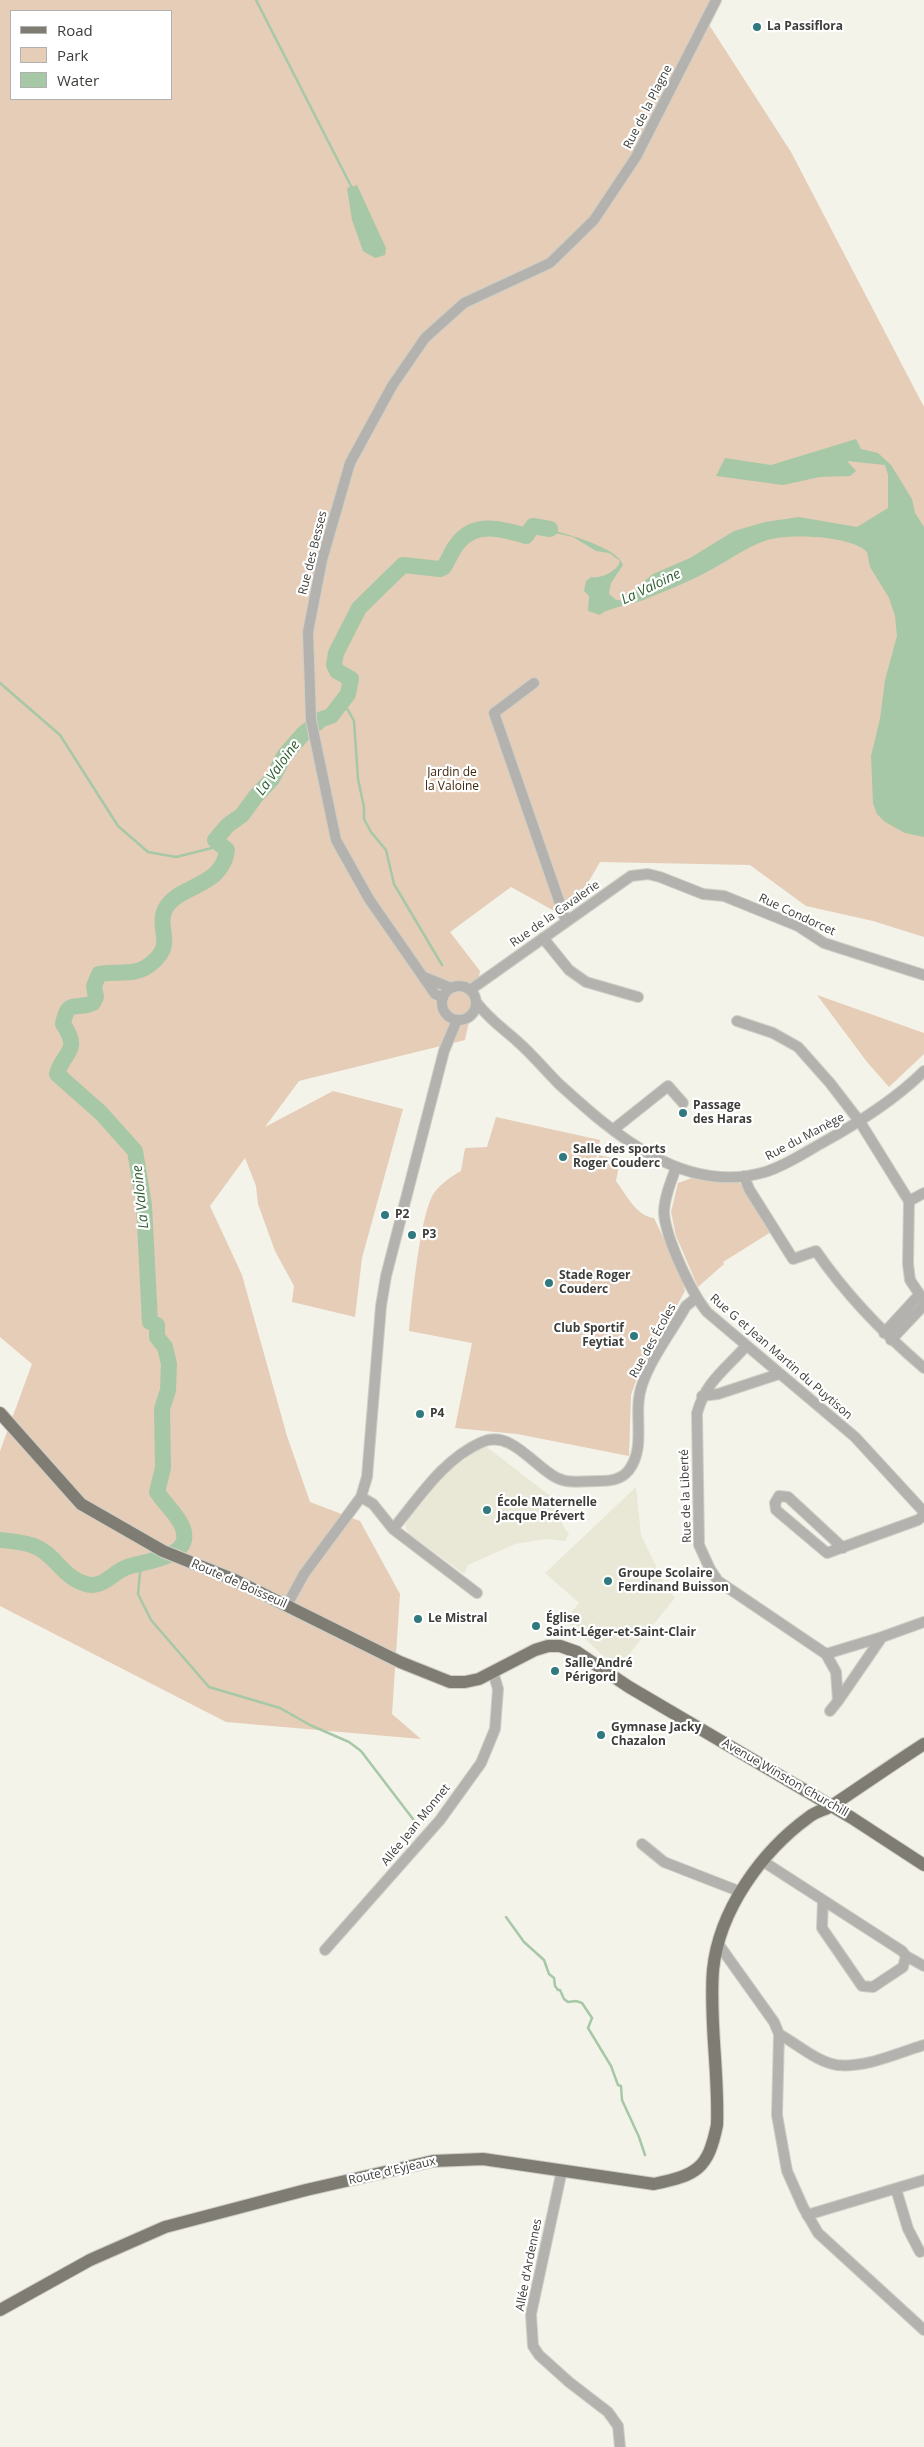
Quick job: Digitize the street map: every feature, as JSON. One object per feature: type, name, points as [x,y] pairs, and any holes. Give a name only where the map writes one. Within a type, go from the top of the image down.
[{"type":"main road","name":"Route de Boisseuil","points":[[0,1413],[81,1504],[163,1551],[287,1605],[436,1678],[450,1682],[465,1682],[493,1672],[511,1662]]},
{"type":"main road","name":"Avenue Winston Churchill","points":[[511,1662],[548,1646],[560,1646],[577,1652],[629,1687],[924,1864]]},
{"type":"main road","name":"Route d'Eyjeaux","points":[[0,2310],[90,2260],[165,2227],[306,2190],[433,2161],[456,2158],[514,2162],[654,2184],[682,2178],[696,2170],[713,2147],[718,2102],[714,1969],[724,1927],[741,1892],[764,1862],[796,1827],[811,1815],[831,1807],[924,1744]]},
{"type":"street","name":"Rue de la Plagne","points":[[594,220],[636,157],[716,0]]},
{"type":"street","name":"Rue des Besses","points":[[443,998],[435,994],[369,899],[336,840],[313,736],[308,632],[322,560],[350,463],[392,386],[425,338],[464,303],[550,263],[594,220]]},
{"type":"street","points":[[534,683],[494,713],[566,921]]},
{"type":"street","name":"Rue de la Cavalerie","points":[[470,990],[631,876],[648,874],[660,877]]},
{"type":"street","name":"Rue Condorcet","points":[[660,877],[703,894],[724,896],[798,926],[824,943],[924,975]]},
{"type":"street","points":[[543,938],[569,970],[586,982],[638,997]]},
{"type":"street","points":[[287,1605],[304,1574],[361,1497],[366,1477],[381,1306],[386,1276],[444,1051],[458,1020],[472,1014],[476,1002],[470,990],[461,986],[451,988],[424,977]]},
{"type":"street","points":[[444,1051],[443,998],[451,988]]},
{"type":"street","name":"Rue du Manège","points":[[476,1002],[492,1022],[517,1042],[592,1114],[645,1151],[676,1168],[712,1176],[744,1176],[764,1172],[782,1165],[860,1122],[924,1071]]},
{"type":"street","points":[[444,1012],[458,1020]]},
{"type":"street","name":"Rue du Manège","points":[[472,1014],[492,1022]]},
{"type":"street","points":[[737,1021],[773,1033],[798,1047],[830,1083],[860,1122],[909,1201],[906,1254],[910,1280],[922,1300],[888,1337]]},
{"type":"street","points":[[614,1129],[668,1086],[683,1103]]},
{"type":"street","name":"Rue G et Jean Martin du Puytison","points":[[676,1168],[668,1190],[664,1212],[670,1235],[696,1298],[707,1312],[855,1437],[924,1514]]},
{"type":"street","points":[[744,1176],[749,1189],[793,1259],[816,1251],[837,1282],[888,1337],[924,1368]]},
{"type":"street","points":[[909,1201],[924,1193]]},
{"type":"street","name":"Rue des Écoles","points":[[393,1529],[440,1472],[482,1442],[493,1440],[511,1444],[554,1477],[570,1482],[611,1481],[628,1472],[637,1455],[638,1400],[642,1384],[686,1306],[696,1298]]},
{"type":"street","points":[[702,1396],[712,1380],[746,1346]]},
{"type":"street","points":[[702,1396],[718,1394],[779,1374]]},
{"type":"street","name":"Rue de la Liberté","points":[[702,1396],[697,1413],[697,1422],[698,1532],[703,1556],[718,1581],[826,1654]]},
{"type":"street","points":[[843,1548],[788,1497],[778,1496],[775,1503],[776,1510],[827,1553],[843,1548],[918,1520],[924,1514]]},
{"type":"street","points":[[361,1497],[373,1504],[393,1529],[477,1593]]},
{"type":"street","points":[[838,1701],[836,1672],[826,1654],[924,1622]]},
{"type":"street","points":[[830,1711],[882,1637]]},
{"type":"street","name":"Allée Jean Monnet","points":[[325,1950],[440,1820],[481,1763],[496,1728],[498,1689],[493,1672]]},
{"type":"street","points":[[642,1844],[664,1862],[741,1892]]},
{"type":"street","points":[[764,1862],[924,1966]]},
{"type":"street","points":[[823,1901],[822,1928],[862,1986],[872,1987],[903,1967],[906,1956]]},
{"type":"street","points":[[719,1945],[774,2022],[779,2034],[777,2116],[787,2171],[807,2215],[818,2233],[924,2330]]},
{"type":"street","points":[[779,2034],[815,2056],[836,2065],[865,2064],[924,2045]]},
{"type":"street","name":"Allée d'Ardennes","points":[[562,2170],[531,2314],[533,2346],[539,2355],[569,2382],[608,2412],[618,2426],[620,2447]]},
{"type":"street","points":[[807,2215],[924,2180]]},
{"type":"street","points":[[896,2189],[908,2229],[920,2252]]},
{"type":"shaded area","name":"École Maternelle Jacque Prévert","points":[[484,1445],[557,1501],[563,1526],[569,1534],[565,1541],[546,1539],[515,1544],[468,1565],[464,1574],[409,1534],[405,1526],[408,1519],[444,1475]]},
{"type":"shaded area","name":"Groupe Scolaire Ferdinand Buisson","points":[[636,1487],[641,1535],[667,1589],[675,1598],[617,1669],[565,1620],[579,1603],[545,1573]]},
{"type":"green space","name":"Jardin de la Valoine","points":[[0,0],[715,0],[706,20],[791,152],[924,407],[924,937],[873,921],[806,906],[750,865],[600,862],[574,907],[558,913],[511,887],[450,932],[480,971],[465,1040],[299,1081],[265,1127],[333,1091],[403,1109],[362,1258],[355,1317],[292,1302],[294,1286],[275,1251],[258,1204],[256,1186],[245,1158],[210,1206],[242,1275],[287,1436],[310,1502],[360,1521],[400,1594],[392,1714],[421,1739],[226,1722],[0,1606],[0,1451],[32,1364],[0,1337]]},
{"type":"green space","points":[[817,995],[924,1033],[924,1054],[889,1087],[867,1062]]},
{"type":"green space","name":"Stade Roger Couderc","points":[[496,1117],[600,1140],[596,1159],[598,1159],[599,1155],[620,1160],[616,1181],[637,1209],[654,1218],[681,1275],[685,1291],[638,1375],[631,1395],[629,1456],[517,1434],[455,1428],[472,1343],[409,1331],[417,1259],[429,1203],[439,1186],[461,1171],[465,1148],[487,1147]]},
{"type":"green space","points":[[692,1178],[740,1183],[771,1232],[723,1262],[724,1264],[698,1287],[676,1236],[671,1212],[678,1183]]},
{"type":"water","points":[[357,185],[386,248],[385,255],[375,258],[363,251],[352,220],[347,188]]},
{"type":"water","points":[[856,439],[861,449],[878,453],[891,465],[912,499],[915,513],[924,527],[924,837],[905,833],[885,822],[877,814],[873,803],[871,756],[880,719],[885,680],[897,636],[895,616],[889,598],[870,567],[867,552],[849,543],[836,540],[781,537],[763,541],[685,583],[643,600],[608,610],[600,615],[588,611],[589,596],[584,591],[586,581],[591,577],[608,574],[619,565],[620,561],[609,553],[596,551],[573,537],[537,529],[534,532],[534,539],[530,542],[490,531],[474,533],[463,543],[449,569],[442,573],[405,569],[377,598],[365,606],[358,622],[342,647],[337,663],[343,671],[357,678],[355,694],[351,692],[332,721],[328,722],[351,686],[351,679],[337,671],[334,665],[336,653],[359,608],[403,565],[440,569],[444,567],[458,543],[472,532],[481,529],[498,529],[526,536],[533,526],[537,526],[585,540],[619,558],[623,565],[611,583],[609,594],[616,600],[630,601],[642,583],[653,574],[690,558],[734,531],[765,522],[799,517],[857,527],[888,508],[888,475],[885,465],[847,461],[856,471],[850,476],[820,477],[783,485],[716,476],[725,458],[771,465]]},
{"type":"water","points":[[303,734],[305,740],[288,754],[278,780],[249,810],[245,820],[222,835],[221,841],[227,844],[230,851],[221,875],[192,896],[176,900],[170,909],[166,925],[168,945],[160,960],[138,975],[105,977],[98,985],[100,1000],[94,1009],[87,1011],[73,1007],[67,1021],[74,1046],[71,1056],[61,1068],[62,1074],[106,1114],[144,1156],[140,1175],[147,1201],[149,1250],[154,1273],[153,1320],[159,1334],[170,1348],[172,1368],[164,1418],[171,1466],[160,1490],[188,1531],[183,1551],[179,1549],[179,1543],[183,1543],[181,1526],[157,1492],[163,1468],[162,1409],[168,1390],[169,1364],[166,1350],[150,1322],[144,1205],[135,1151],[101,1113],[57,1074],[71,1046],[71,1040],[63,1024],[68,1008],[74,1006],[93,1003],[96,996],[94,986],[99,974],[134,972],[146,967],[159,955],[163,948],[164,940],[164,912],[168,905],[175,898],[202,883],[218,871],[224,862],[227,850],[215,840],[228,825],[242,815],[272,779],[284,756]]},
{"type":"water","points":[[0,1538],[39,1540],[45,1548],[61,1560],[83,1582],[115,1575],[99,1584],[89,1585],[81,1583],[74,1580],[37,1547]]},
{"type":"water","points":[[155,1555],[175,1562],[141,1562],[123,1569],[133,1561],[147,1560]]},
{"type":"waterway","points":[[256,0],[352,188]]},
{"type":"waterway","name":"La Valoine","points":[[0,1540],[17,1542],[41,1549],[71,1577],[92,1585],[103,1582],[127,1567],[166,1556],[182,1545],[184,1537],[180,1521],[157,1492],[163,1468],[162,1409],[168,1390],[169,1364],[165,1347],[157,1337],[157,1325],[150,1322],[144,1205],[135,1151],[101,1113],[57,1074],[71,1046],[71,1040],[63,1024],[67,1010],[74,1006],[93,1003],[96,997],[94,986],[99,974],[134,972],[146,967],[160,955],[164,943],[162,919],[169,903],[177,896],[208,880],[216,873],[223,863],[227,850],[215,840],[228,825],[242,815],[272,779],[284,756],[303,734],[322,719],[331,716],[348,694],[351,679],[337,671],[334,665],[336,653],[359,608],[403,565],[440,569],[444,567],[458,543],[472,532],[481,529],[498,529],[526,536],[533,526],[550,529]]},
{"type":"waterway","points":[[0,683],[60,735],[118,826],[148,852],[176,857],[220,846]]},
{"type":"waterway","points":[[342,704],[354,721],[358,779],[364,807],[364,819],[371,832],[386,850],[394,884],[442,965]]},
{"type":"waterway","points":[[141,1563],[138,1594],[151,1620],[209,1687],[280,1708],[310,1725],[349,1742],[361,1751],[416,1823]]},
{"type":"waterway","points":[[506,1917],[524,1942],[544,1960],[549,1974],[554,1978],[555,1986],[560,1990],[564,1999],[568,2002],[576,2001],[582,2003],[592,2018],[588,2028],[611,2066],[618,2085],[621,2086],[622,2100],[645,2155]]},
{"type":"place","name":"La Passiflora","points":[[757,27]]},
{"type":"place","name":"Passage des Haras","points":[[683,1113]]},
{"type":"place","name":"Salle des sports Roger Couderc","points":[[563,1157]]},
{"type":"place","name":"P2","points":[[385,1215]]},
{"type":"place","name":"P3","points":[[412,1235]]},
{"type":"place","name":"Stade Roger Couderc","points":[[549,1283]]},
{"type":"place","name":"Club Sportif Feytiat","points":[[634,1336]]},
{"type":"place","name":"P4","points":[[420,1414]]},
{"type":"place","name":"École Maternelle Jacque Prévert","points":[[487,1510]]},
{"type":"place","name":"Groupe Scolaire Ferdinand Buisson","points":[[608,1581]]},
{"type":"place","name":"Le Mistral","points":[[418,1619]]},
{"type":"place","name":"Église Saint-Léger-et-Saint-Clair","points":[[536,1626]]},
{"type":"place","name":"Salle André Périgord","points":[[555,1671]]},
{"type":"place","name":"Gymnase Jacky Chazalon","points":[[601,1735]]}]
